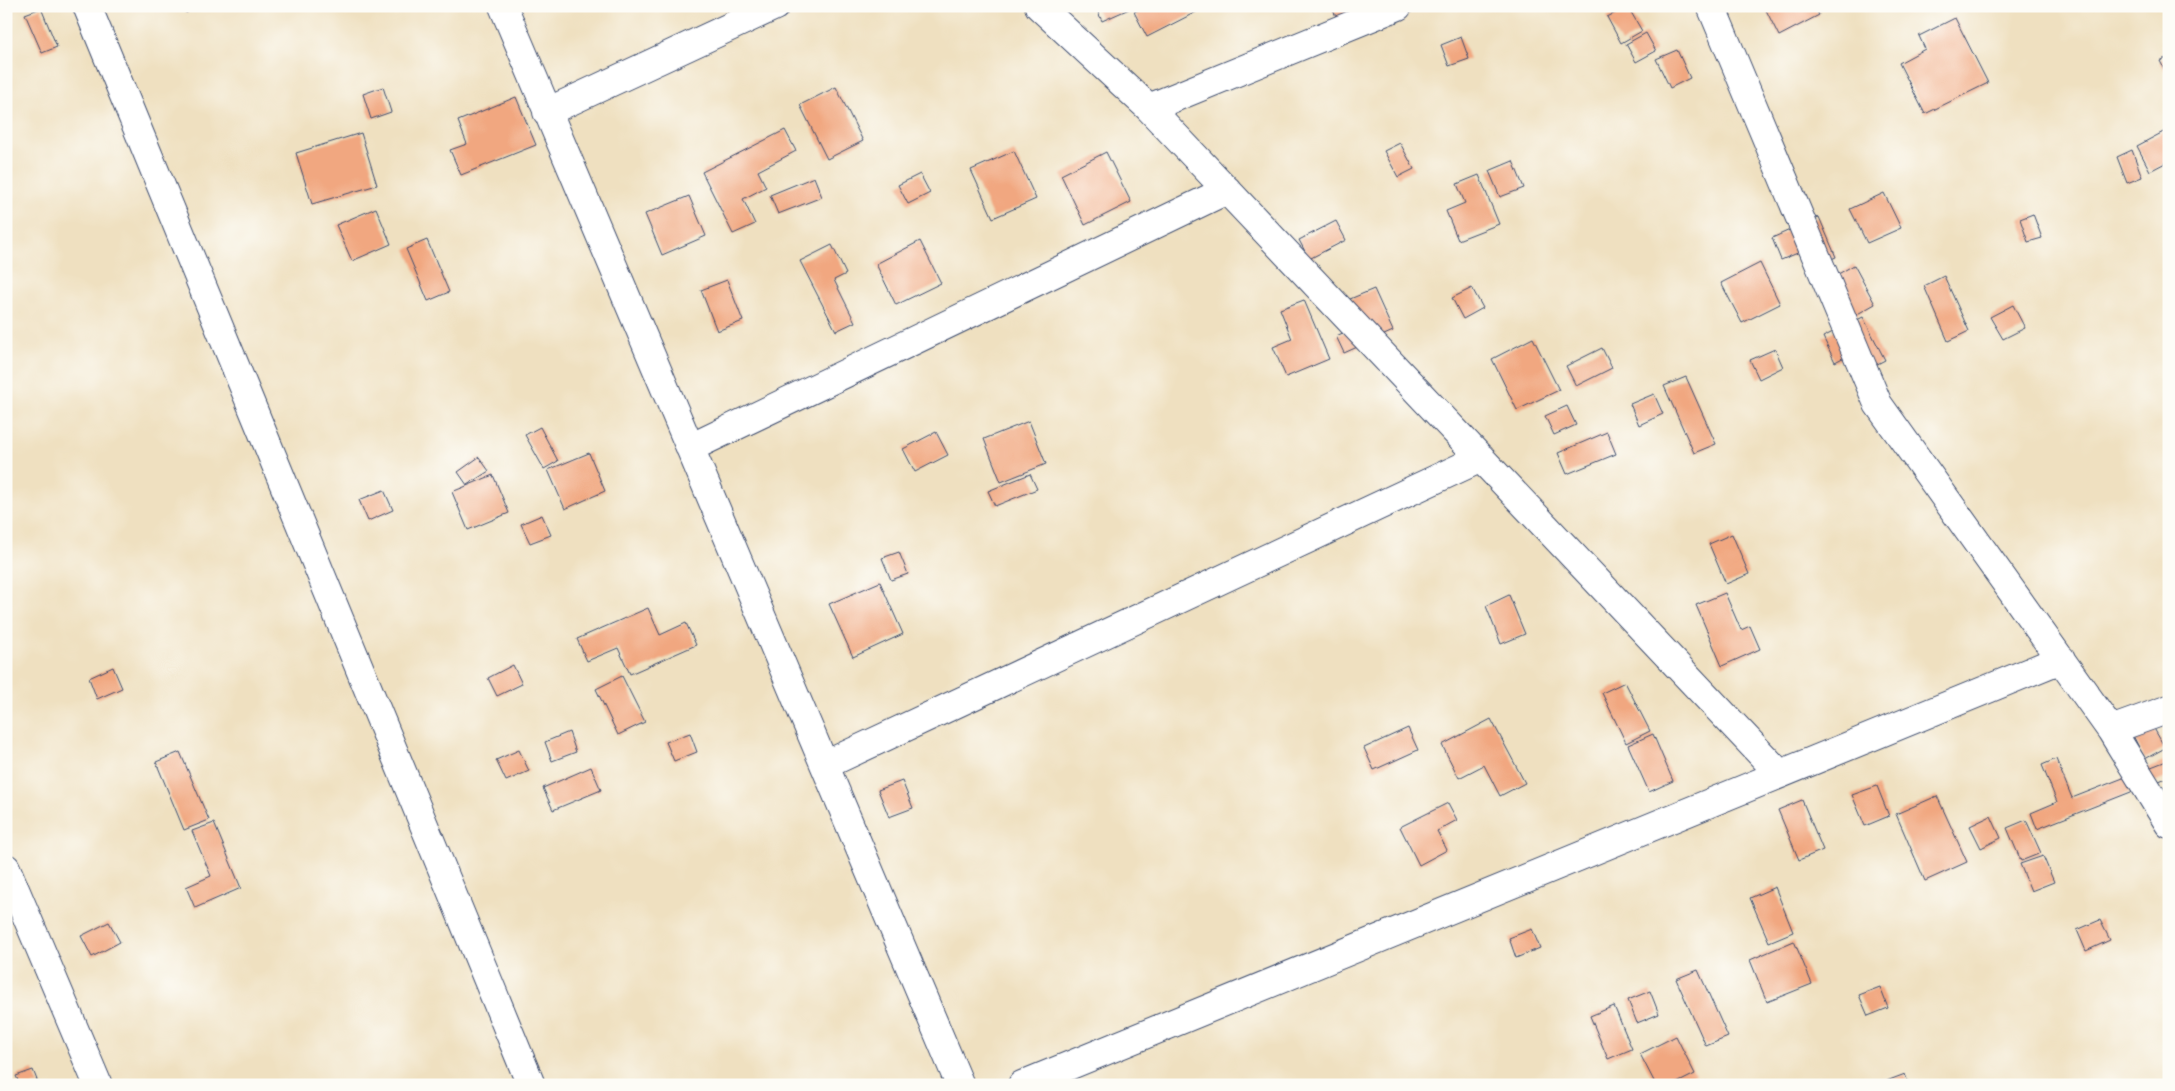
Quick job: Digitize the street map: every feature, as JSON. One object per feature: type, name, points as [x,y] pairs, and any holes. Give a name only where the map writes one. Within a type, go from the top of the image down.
[{"type":"street","points":[[87,6],[531,1085]]},
{"type":"street","points":[[503,6],[960,1085]]},
{"type":"street","points":[[548,112],[775,6]]},
{"type":"street","points":[[1039,6],[1149,108],[1780,774]]},
{"type":"street","points":[[1149,108],[1398,6]]},
{"type":"street","points":[[1711,6],[1878,404],[2111,730],[2169,824]]},
{"type":"street","points":[[690,448],[1227,190]]},
{"type":"street","points":[[824,766],[1481,458]]},
{"type":"street","points":[[1022,1085],[2061,659]]},
{"type":"street","points":[[2111,730],[2169,709]]},
{"type":"street","points":[[6,868],[98,1085]]},
{"type":"building","points":[[182,6],[197,6],[186,13]]},
{"type":"building","points":[[1095,6],[1128,6],[1129,9],[1102,21]]},
{"type":"building","points":[[1145,6],[1195,6],[1198,11],[1147,37],[1134,12]]},
{"type":"building","points":[[1331,6],[1384,6],[1342,29]]},
{"type":"building","points":[[1764,6],[1814,6],[1819,15],[1779,36]]},
{"type":"building","points":[[1628,7],[1642,31],[1621,43],[1607,17]]},
{"type":"building","points":[[41,8],[57,47],[42,53],[25,14]]},
{"type":"building","points":[[1955,18],[1988,83],[1925,114],[1899,63],[1925,49],[1919,36]]},
{"type":"building","points":[[1646,33],[1656,51],[1636,62],[1626,44]]},
{"type":"building","points":[[1461,37],[1469,59],[1449,66],[1441,45]]},
{"type":"building","points":[[1677,50],[1690,78],[1670,88],[1656,59]]},
{"type":"building","points":[[2169,56],[2169,78],[2160,61]]},
{"type":"building","points":[[383,87],[391,112],[371,119],[363,94]]},
{"type":"building","points":[[836,87],[863,141],[827,159],[800,105]]},
{"type":"building","points":[[516,97],[536,145],[461,175],[450,150],[467,144],[458,121]]},
{"type":"building","points":[[2169,129],[2169,161],[2150,171],[2137,146]]},
{"type":"building","points":[[785,130],[796,151],[758,171],[766,187],[743,199],[755,224],[733,234],[702,172]]},
{"type":"building","points":[[361,133],[377,185],[312,204],[296,153]]},
{"type":"building","points":[[1400,143],[1414,169],[1398,177],[1384,151]]},
{"type":"building","points":[[2132,150],[2142,177],[2127,183],[2117,157]]},
{"type":"building","points":[[1014,151],[1036,199],[993,218],[971,170]]},
{"type":"building","points":[[1106,152],[1131,202],[1085,225],[1061,175]]},
{"type":"building","points":[[1513,161],[1524,188],[1500,197],[1489,171]]},
{"type":"building","points":[[920,174],[930,193],[908,204],[898,185]]},
{"type":"building","points":[[1479,175],[1499,224],[1458,240],[1446,211],[1465,203],[1457,184]]},
{"type":"building","points":[[814,177],[822,197],[778,214],[770,195]]},
{"type":"building","points":[[1884,193],[1901,228],[1867,243],[1850,209]]},
{"type":"building","points":[[689,196],[706,236],[662,255],[645,214]]},
{"type":"building","points":[[376,208],[391,244],[352,261],[336,225]]},
{"type":"building","points":[[2033,214],[2042,238],[2028,242],[2020,219]]},
{"type":"building","points":[[1819,217],[1836,257],[1808,269],[1800,252],[1781,260],[1772,238]]},
{"type":"building","points":[[1336,221],[1346,240],[1309,259],[1299,240]]},
{"type":"building","points":[[427,240],[449,292],[428,301],[406,249]]},
{"type":"building","points":[[920,241],[941,283],[896,305],[876,264]]},
{"type":"building","points":[[832,245],[846,274],[834,280],[855,322],[836,331],[800,261]]},
{"type":"building","points":[[1760,263],[1780,304],[1742,323],[1721,283]]},
{"type":"building","points":[[1854,265],[1875,304],[1854,316],[1833,277]]},
{"type":"building","points":[[1944,276],[1969,331],[1948,341],[1924,286]]},
{"type":"building","points":[[727,280],[743,321],[717,331],[701,290]]},
{"type":"building","points":[[1472,288],[1483,308],[1463,319],[1452,298]]},
{"type":"building","points":[[1374,289],[1393,331],[1344,353],[1336,336],[1361,325],[1350,299]]},
{"type":"building","points":[[1304,300],[1329,359],[1286,377],[1273,347],[1292,339],[1280,309]]},
{"type":"building","points":[[2013,305],[2025,328],[2003,339],[1990,317]]},
{"type":"building","points":[[1863,317],[1885,360],[1864,371],[1854,352],[1835,362],[1823,337]]},
{"type":"building","points":[[1533,338],[1559,390],[1517,410],[1492,359]]},
{"type":"building","points":[[1602,348],[1612,368],[1576,386],[1566,366]]},
{"type":"building","points":[[1775,349],[1783,367],[1759,379],[1750,360]]},
{"type":"building","points":[[1686,377],[1716,444],[1694,453],[1664,386]]},
{"type":"building","points":[[1654,394],[1663,414],[1639,425],[1630,404]]},
{"type":"building","points":[[1567,406],[1576,425],[1554,435],[1545,416]]},
{"type":"building","points":[[1029,421],[1046,464],[1001,482],[984,439]]},
{"type":"building","points":[[540,427],[558,461],[544,469],[525,435]]},
{"type":"building","points":[[936,432],[948,455],[915,472],[903,449]]},
{"type":"building","points":[[1607,432],[1616,454],[1567,474],[1558,453]]},
{"type":"building","points":[[589,453],[605,491],[565,509],[548,470]]},
{"type":"building","points":[[479,457],[489,471],[467,485],[458,472]]},
{"type":"building","points":[[1030,474],[1037,489],[995,506],[988,491]]},
{"type":"building","points":[[493,475],[509,513],[468,530],[452,492]]},
{"type":"building","points":[[384,490],[393,510],[368,521],[359,500]]},
{"type":"building","points":[[542,515],[551,535],[530,543],[521,524]]},
{"type":"building","points":[[1732,534],[1749,574],[1726,584],[1709,544]]},
{"type":"building","points":[[899,552],[908,574],[891,580],[882,558]]},
{"type":"building","points":[[880,582],[903,634],[853,657],[829,604]]},
{"type":"building","points":[[1725,593],[1741,630],[1750,626],[1760,649],[1722,666],[1696,605]]},
{"type":"building","points":[[1509,595],[1525,634],[1501,644],[1486,606]]},
{"type":"building","points":[[648,608],[660,635],[686,623],[696,645],[630,674],[618,648],[587,661],[577,639]]},
{"type":"building","points":[[513,665],[522,684],[497,696],[488,678]]},
{"type":"building","points":[[113,667],[122,688],[97,699],[89,678]]},
{"type":"building","points":[[622,676],[645,722],[618,735],[596,689]]},
{"type":"building","points":[[1625,682],[1650,731],[1626,743],[1602,693]]},
{"type":"building","points":[[2147,716],[2165,748],[2145,759],[2128,726]]},
{"type":"building","points":[[1491,719],[1525,783],[1500,796],[1484,765],[1459,778],[1442,745]]},
{"type":"building","points":[[1408,728],[1418,750],[1374,770],[1364,748]]},
{"type":"building","points":[[569,732],[576,752],[552,761],[545,742]]},
{"type":"building","points":[[690,733],[697,752],[674,761],[666,742]]},
{"type":"building","points":[[1653,734],[1673,781],[1649,792],[1628,745]]},
{"type":"building","points":[[519,750],[529,771],[506,781],[496,760]]},
{"type":"building","points":[[180,752],[209,820],[184,830],[156,762]]},
{"type":"building","points":[[2056,759],[2072,798],[2169,760],[2169,777],[2037,829],[2031,813],[2057,802],[2042,765]]},
{"type":"building","points":[[591,767],[601,790],[553,810],[543,788]]},
{"type":"building","points":[[902,781],[913,808],[889,817],[878,790]]},
{"type":"building","points":[[1877,786],[1889,816],[1865,826],[1852,795]]},
{"type":"building","points":[[1937,796],[1967,862],[1925,881],[1896,814]]},
{"type":"building","points":[[1802,800],[1823,850],[1799,860],[1778,810]]},
{"type":"building","points":[[1448,803],[1457,820],[1437,831],[1447,850],[1419,865],[1400,827]]},
{"type":"building","points":[[1991,816],[2001,838],[1981,848],[1970,826]]},
{"type":"building","points":[[2026,820],[2041,853],[2021,861],[2007,828]]},
{"type":"building","points":[[214,823],[241,888],[195,908],[186,887],[211,876],[192,831]]},
{"type":"building","points":[[2043,856],[2054,882],[2031,891],[2020,864]]},
{"type":"building","points":[[1775,887],[1793,932],[1769,942],[1750,898]]},
{"type":"building","points":[[2100,920],[2110,940],[2086,951],[2077,930]]},
{"type":"building","points":[[109,922],[120,942],[92,957],[81,936]]},
{"type":"building","points":[[1532,929],[1540,948],[1516,958],[1509,938]]},
{"type":"building","points":[[1794,941],[1812,984],[1767,1002],[1750,960]]},
{"type":"building","points":[[1698,970],[1728,1037],[1706,1046],[1676,979]]},
{"type":"building","points":[[1880,987],[1888,1008],[1868,1016],[1859,995]]},
{"type":"building","points":[[1650,991],[1659,1014],[1637,1023],[1628,1000]]},
{"type":"building","points":[[1614,1006],[1632,1049],[1608,1059],[1590,1016]]},
{"type":"building","points":[[1676,1036],[1695,1074],[1673,1085],[1656,1085],[1640,1054]]},
{"type":"building","points":[[33,1070],[39,1085],[20,1085],[16,1076]]},
{"type":"building","points":[[1905,1074],[1909,1085],[1876,1085]]}]
